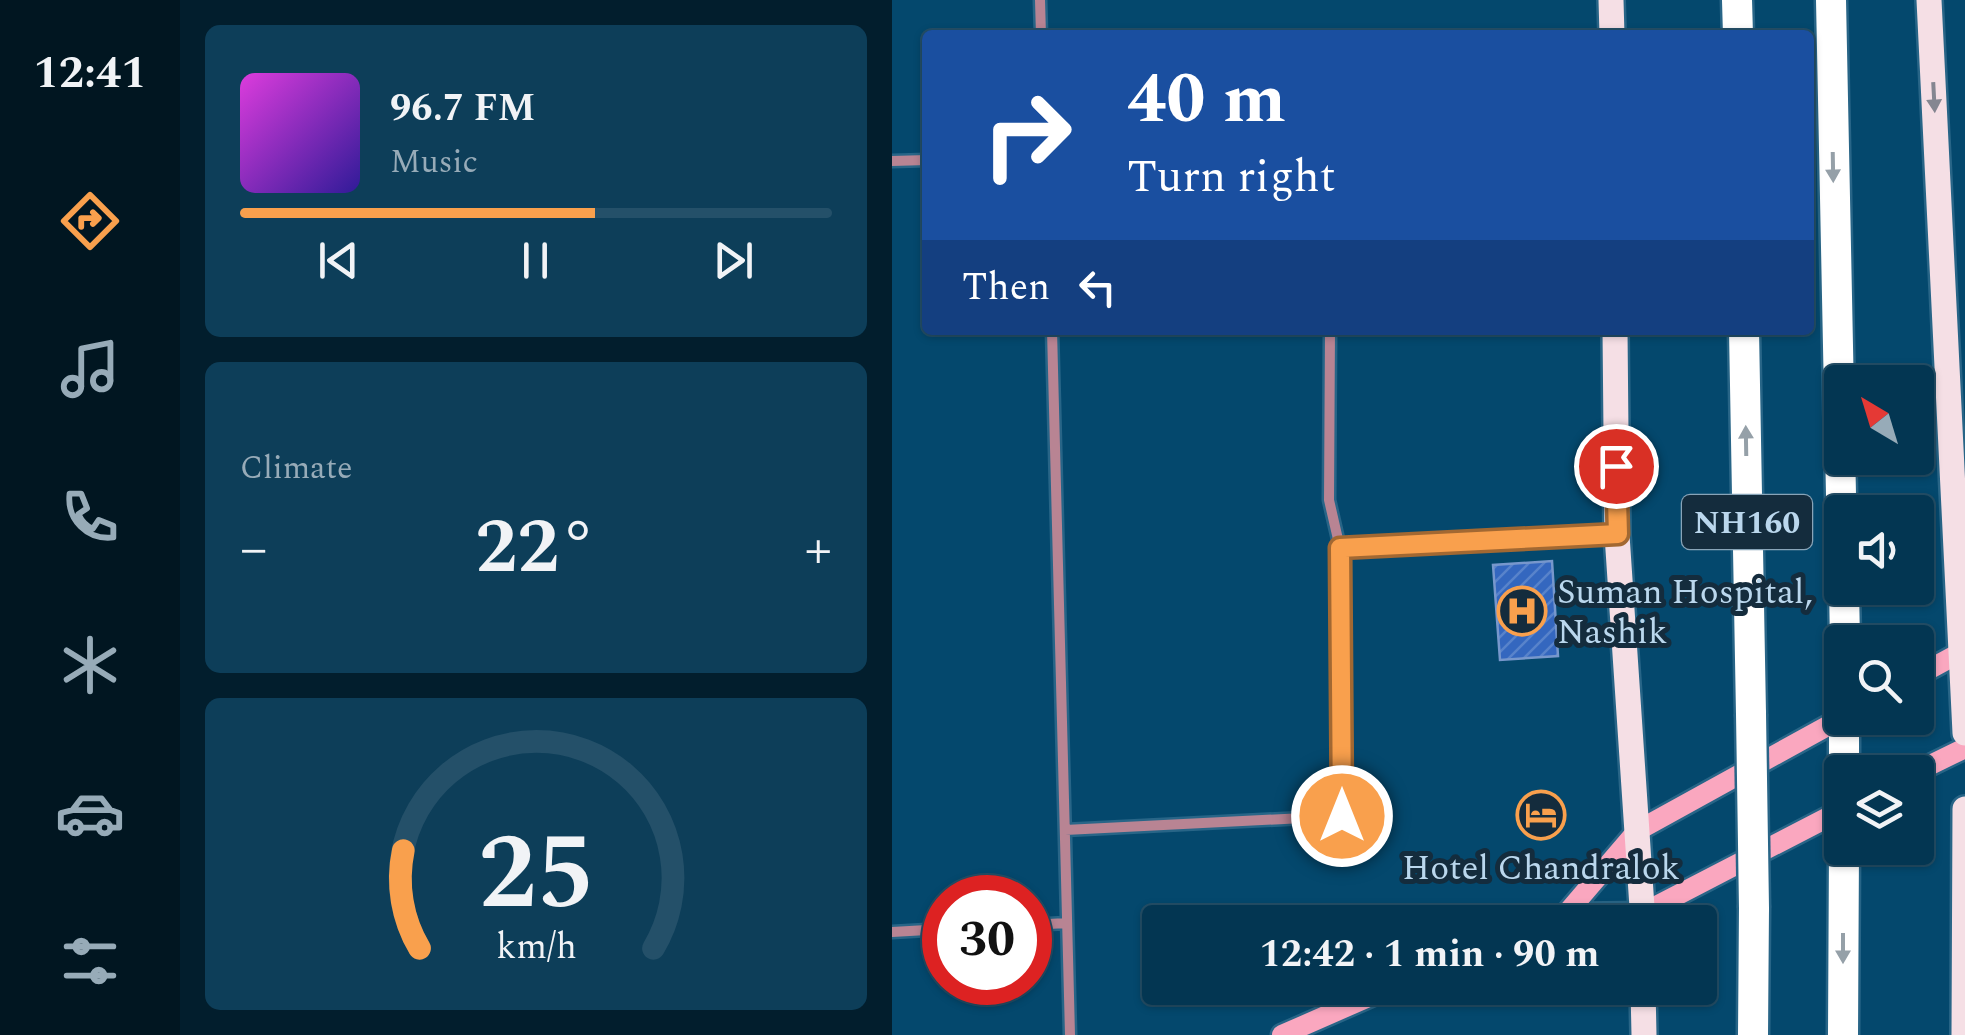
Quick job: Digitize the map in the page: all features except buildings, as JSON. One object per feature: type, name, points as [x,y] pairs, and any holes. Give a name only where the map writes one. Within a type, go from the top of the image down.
[{"type":"highway","points":[[1737,0],[1738,30]]},
{"type":"highway","name":"NH160","points":[[1831,0],[1841,495]]},
{"type":"highway","name":"NH160","points":[[1744,335],[1753,1035]]},
{"type":"highway","points":[[1842,1035],[1844,865]]},
{"type":"main road","points":[[1611,0],[1612,30]]},
{"type":"main road","points":[[1929,0],[1964,650],[1964,733]]},
{"type":"main road","points":[[1615,335],[1618,534],[1641,905]]},
{"type":"main road","points":[[1964,809],[1964,1035]]},
{"type":"main road","points":[[1643,1005],[1644,1035]]},
{"type":"street","points":[[1040,0],[1041,30]]},
{"type":"street","points":[[892,161],[922,160]]},
{"type":"street","points":[[1052,335],[1070,1035]]},
{"type":"street","points":[[1065,830],[1342,816],[1340,548],[1329,500],[1330,335]]},
{"type":"street","points":[[1340,548],[1618,534]]},
{"type":"street","points":[[1934,667],[1964,650]]},
{"type":"street","points":[[1574,905],[1638,831],[1824,728]]},
{"type":"street","points":[[1934,763],[1964,748]]},
{"type":"street","points":[[1666,905],[1824,820]]},
{"type":"street","points":[[1052,924],[1068,923]]},
{"type":"street","points":[[892,932],[922,930]]},
{"type":"street","points":[[1282,1035],[1353,1005]]},
{"type":"place","name":"Suman Hospital, Nashik","points":[[1522,611]]},
{"type":"place","name":"Hotel Chandralok","points":[[1541,815]]},
{"type":"route","points":[[1342,816],[1340,548],[1618,534],[1616,466]]}]
